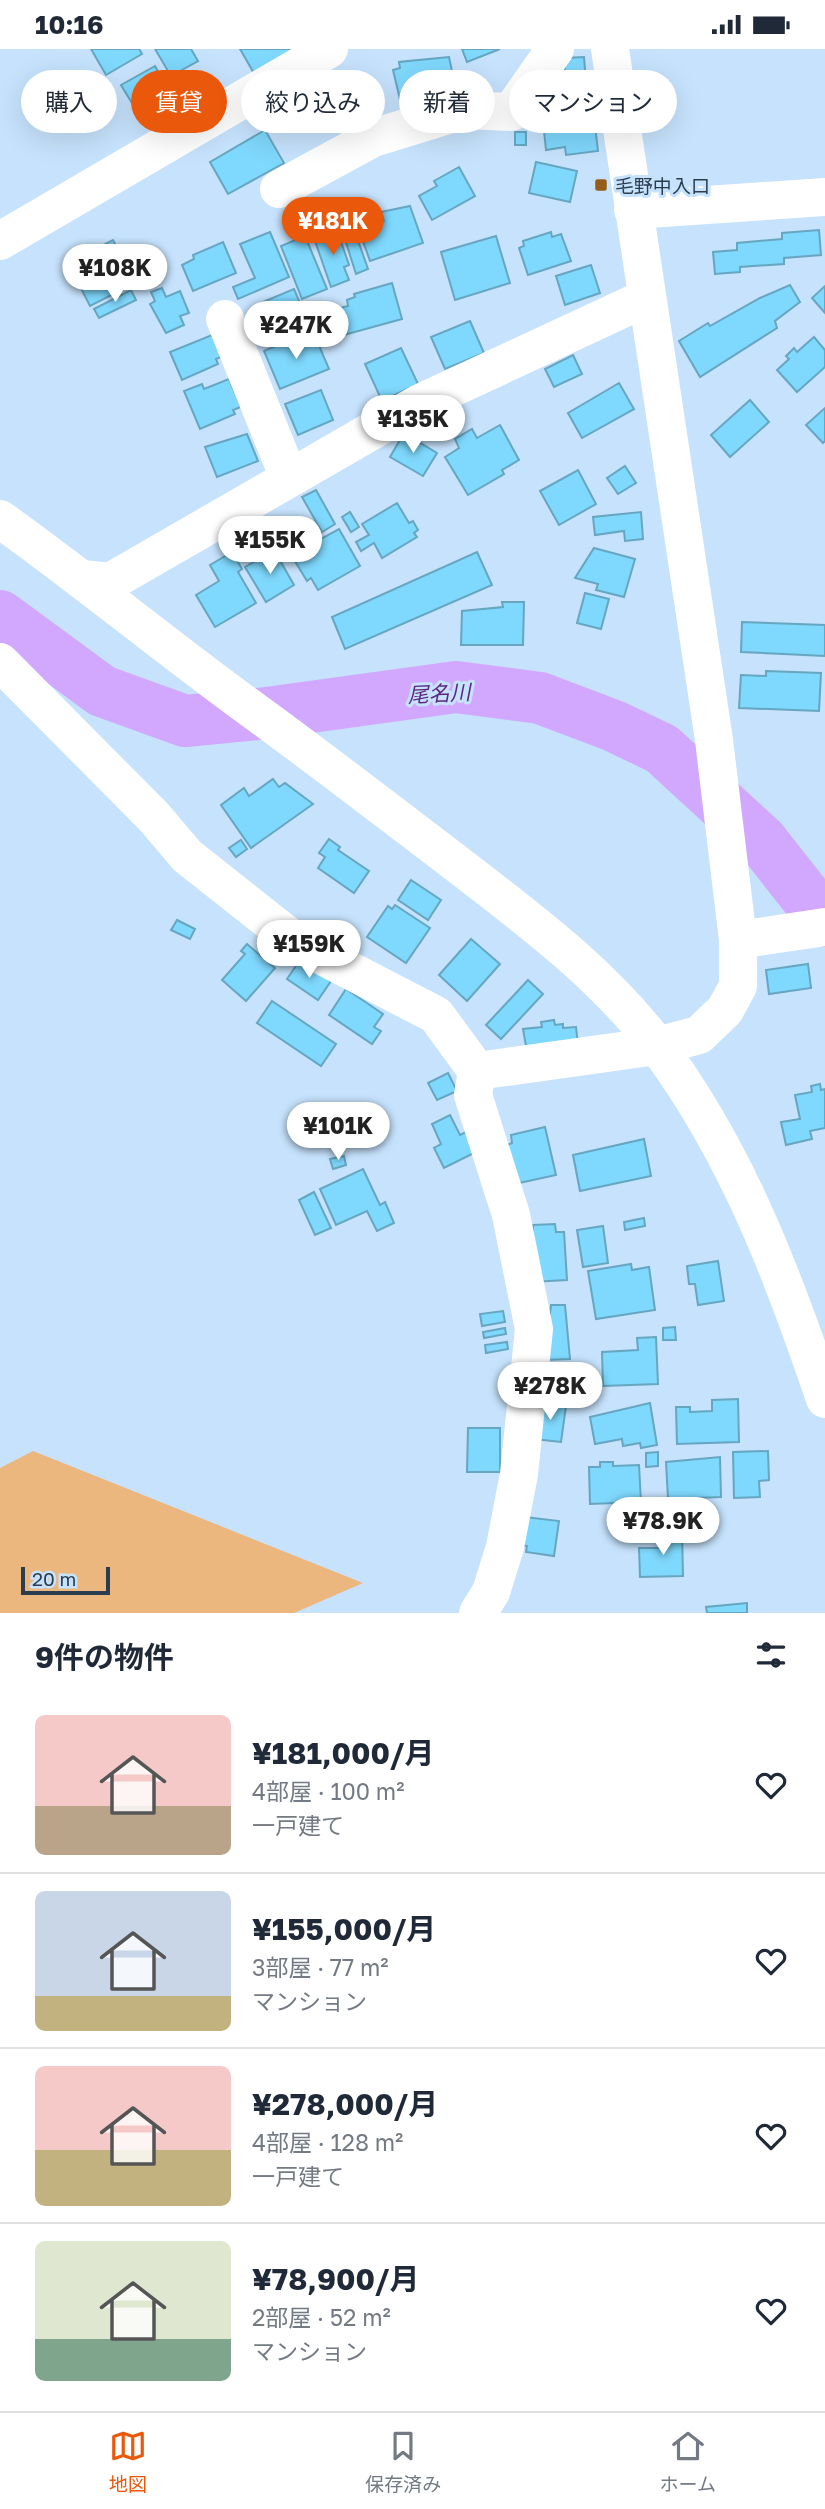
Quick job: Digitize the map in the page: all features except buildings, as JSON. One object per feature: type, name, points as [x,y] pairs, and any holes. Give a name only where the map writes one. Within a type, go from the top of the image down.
[{"type":"street","points":[[0,241],[329,49]]},
{"type":"street","points":[[279,189],[373,138],[464,110],[511,112],[555,49]]},
{"type":"street","points":[[477,1071],[657,1046],[699,1035],[725,1010],[738,986],[738,940],[714,740],[610,49]]},
{"type":"street","points":[[633,210],[825,198]]},
{"type":"street","points":[[83,579],[110,582],[419,403],[646,298]]},
{"type":"street","points":[[225,319],[289,478]]},
{"type":"street","points":[[0,519],[83,579],[198,671],[342,776],[544,931],[589,969],[657,1046],[704,1114],[739,1177],[775,1257],[825,1399]]},
{"type":"street","points":[[0,662],[154,817],[187,856],[297,943],[436,1015],[477,1071],[473,1095],[511,1215],[534,1329],[519,1474],[505,1547],[491,1592],[478,1613]]},
{"type":"street","points":[[738,940],[825,927]]},
{"type":"shaded area","points":[[33,1451],[363,1583],[294,1613],[0,1613],[0,1468]]},
{"type":"waterway","name":"尾名川","points":[[0,616],[102,691],[185,721],[267,713],[456,687],[540,698],[614,726],[662,749],[762,841],[825,921]]},
{"type":"place","name":"毛野中入口","points":[[601,185]]}]
